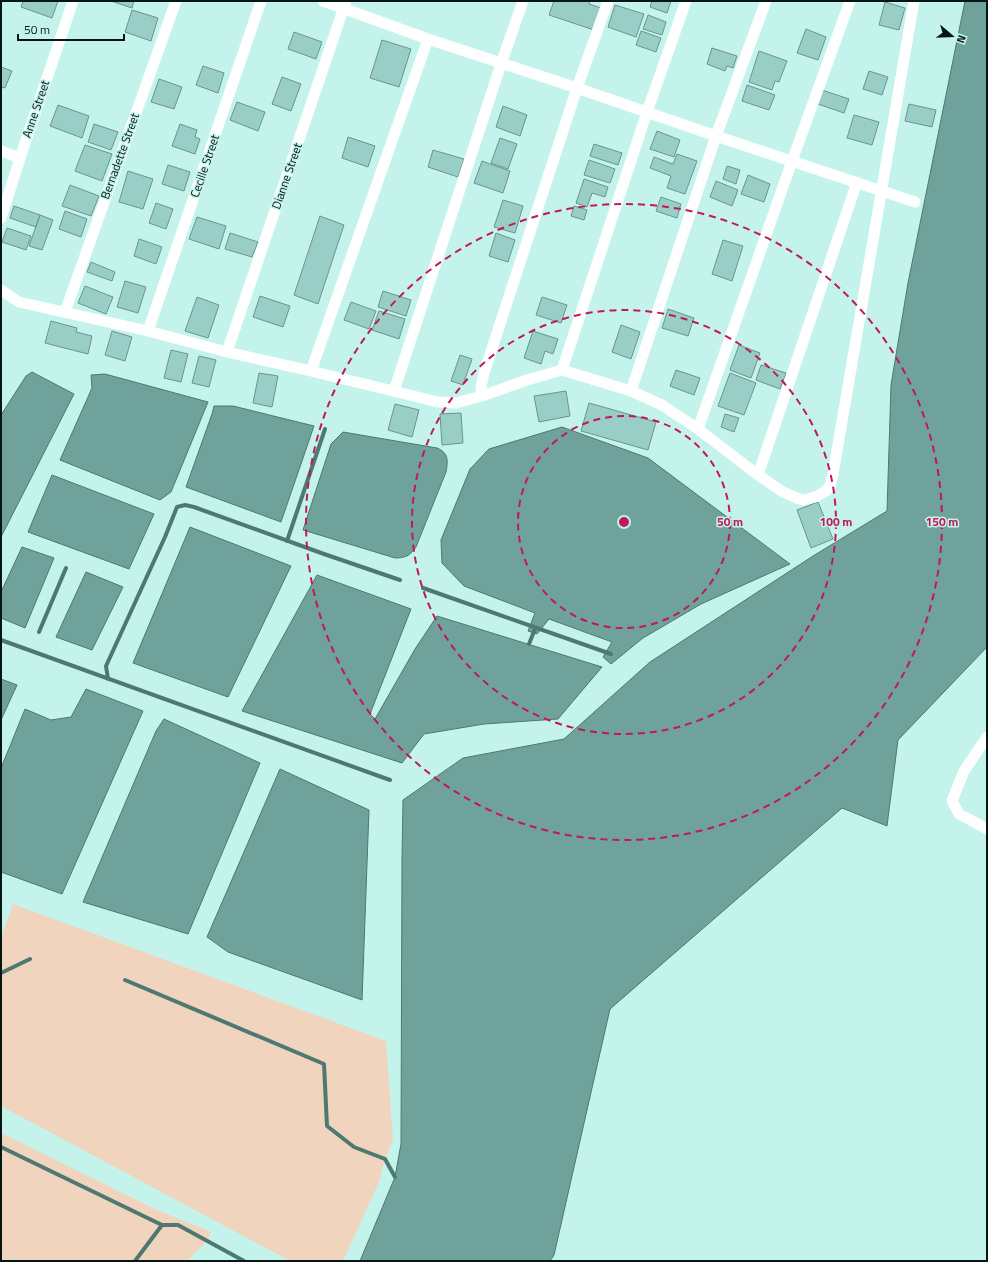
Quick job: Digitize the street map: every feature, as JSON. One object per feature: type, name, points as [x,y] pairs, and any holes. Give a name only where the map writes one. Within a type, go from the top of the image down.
[{"type":"street","name":"Anne Street","points":[[1,218],[73,1]]},
{"type":"street","name":"Bernadette Street","points":[[65,312],[176,1]]},
{"type":"street","name":"Cecille Street","points":[[148,331],[261,1]]},
{"type":"street","points":[[323,1],[345,5],[428,40],[577,88],[915,202]]},
{"type":"street","points":[[394,391],[523,1]]},
{"type":"street","points":[[482,396],[481,386],[484,374],[577,88],[608,1]]},
{"type":"street","points":[[562,370],[647,112],[686,1]]},
{"type":"street","points":[[631,391],[716,136],[766,1]]},
{"type":"street","points":[[698,429],[850,1]]},
{"type":"street","points":[[1,290],[19,302],[148,331],[227,352],[438,402],[456,403],[562,370],[631,391],[662,405],[698,429],[758,475],[783,492],[799,499],[815,497],[826,491],[830,486],[833,474],[914,1]]},
{"type":"street","name":"Dianne Street","points":[[227,352],[345,5]]},
{"type":"street","points":[[311,371],[428,40]]},
{"type":"street","points":[[1,152],[20,158]]},
{"type":"street","points":[[758,475],[857,182]]},
{"type":"street","points":[[987,738],[964,771],[952,801],[959,814],[987,829]]},
{"type":"shaded area","points":[[13,904],[386,1041],[393,1140],[385,1159],[379,1182],[343,1261],[290,1261],[1,1106],[1,937]]},
{"type":"shaded area","points":[[1,1133],[157,1210],[211,1232],[207,1241],[187,1261],[1,1261]]},
{"type":"water","points":[[965,1],[987,1],[987,647],[898,740],[887,826],[842,808],[610,1009],[554,1255],[550,1261],[360,1261],[395,1177],[401,1144],[403,800],[463,758],[564,739],[650,662],[813,556],[887,511],[891,385],[908,283]]},
{"type":"water","points":[[32,372],[74,394],[1,537],[1,415],[26,376]]},
{"type":"water","points":[[105,374],[208,402],[171,492],[160,500],[60,460],[92,388],[91,375]]},
{"type":"water","points":[[214,406],[233,406],[314,426],[281,522],[186,487]]},
{"type":"water","points":[[562,427],[648,458],[790,564],[701,604],[643,638],[611,664],[603,657],[612,642],[549,619],[537,634],[528,631],[535,613],[464,586],[442,563],[441,540],[470,469],[489,449]]},
{"type":"water","points":[[343,432],[437,448],[446,455],[446,472],[416,547],[412,553],[407,556],[395,558],[303,530],[331,444]]},
{"type":"water","points":[[52,475],[154,514],[129,569],[28,532]]},
{"type":"water","points":[[190,527],[291,566],[228,697],[133,663]]},
{"type":"water","points":[[22,547],[54,558],[25,628],[1,618],[1,592]]},
{"type":"water","points":[[86,572],[123,587],[92,650],[56,637]]},
{"type":"water","points":[[317,575],[411,609],[370,714],[375,719],[415,649],[437,616],[602,667],[558,719],[484,724],[424,734],[402,763],[242,711]]},
{"type":"water","points":[[1,679],[17,685],[1,720]]},
{"type":"water","points":[[86,689],[143,711],[62,894],[1,872],[1,768],[25,709],[51,720],[71,717]]},
{"type":"water","points":[[164,719],[260,763],[188,934],[83,902],[156,731]]},
{"type":"water","points":[[280,769],[369,810],[362,1000],[228,952],[207,937]]},
{"type":"building","points":[[23,1],[58,1],[52,18],[21,7]]},
{"type":"building","points":[[111,1],[134,1],[132,8]]},
{"type":"building","points":[[554,1],[590,1],[589,4],[601,8],[594,30],[549,15]]},
{"type":"building","points":[[652,1],[671,1],[667,13],[650,7]]},
{"type":"building","points":[[885,2],[905,8],[899,30],[879,25]]},
{"type":"building","points":[[615,5],[644,14],[636,37],[608,27]]},
{"type":"building","points":[[132,10],[158,18],[151,41],[125,32]]},
{"type":"building","points":[[648,15],[666,22],[662,35],[643,29]]},
{"type":"building","points":[[806,29],[826,37],[818,60],[797,53]]},
{"type":"building","points":[[641,31],[661,38],[656,52],[636,45]]},
{"type":"building","points":[[294,32],[322,42],[316,59],[288,49]]},
{"type":"building","points":[[382,40],[411,49],[399,87],[370,78]]},
{"type":"building","points":[[712,48],[737,56],[733,68],[727,66],[725,71],[707,64]]},
{"type":"building","points":[[759,51],[787,61],[779,82],[775,81],[772,90],[749,82]]},
{"type":"building","points":[[203,66],[224,73],[218,93],[196,85]]},
{"type":"building","points":[[1,67],[12,71],[5,88],[1,87]]},
{"type":"building","points":[[869,71],[888,77],[882,95],[863,89]]},
{"type":"building","points":[[282,77],[301,84],[291,111],[272,104]]},
{"type":"building","points":[[159,79],[182,87],[174,109],[151,102]]},
{"type":"building","points":[[747,85],[775,95],[769,110],[742,101]]},
{"type":"building","points":[[819,89],[849,99],[844,113],[815,103]]},
{"type":"building","points":[[237,102],[265,112],[258,131],[230,120]]},
{"type":"building","points":[[909,104],[936,110],[932,127],[905,121]]},
{"type":"building","points":[[58,105],[89,116],[82,138],[50,126]]},
{"type":"building","points":[[503,106],[527,115],[520,136],[496,127]]},
{"type":"building","points":[[854,115],[879,122],[872,145],[847,138]]},
{"type":"building","points":[[94,124],[118,132],[111,150],[88,142]]},
{"type":"building","points":[[180,124],[197,130],[195,137],[200,139],[195,154],[172,146]]},
{"type":"building","points":[[657,131],[680,140],[674,157],[650,149]]},
{"type":"building","points":[[348,137],[375,146],[368,167],[342,158]]},
{"type":"building","points":[[500,138],[517,144],[508,169],[491,163]]},
{"type":"building","points":[[594,144],[622,153],[618,165],[590,156]]},
{"type":"building","points":[[85,145],[112,154],[102,181],[75,171]]},
{"type":"building","points":[[433,150],[464,159],[458,177],[428,167]]},
{"type":"building","points":[[677,154],[697,161],[685,194],[667,188],[671,176],[650,168],[654,157],[673,164]]},
{"type":"building","points":[[589,160],[615,169],[610,183],[584,175]]},
{"type":"building","points":[[482,161],[510,171],[503,193],[474,183]]},
{"type":"building","points":[[168,165],[190,172],[184,191],[162,184]]},
{"type":"building","points":[[727,166],[740,170],[736,184],[723,179]]},
{"type":"building","points":[[128,171],[153,179],[143,209],[119,202]]},
{"type":"building","points":[[748,175],[770,184],[764,202],[741,194]]},
{"type":"building","points":[[584,179],[608,187],[605,197],[592,193],[587,207],[576,203]]},
{"type":"building","points":[[716,181],[738,190],[732,206],[710,197]]},
{"type":"building","points":[[70,185],[99,196],[91,216],[62,206]]},
{"type":"building","points":[[661,197],[681,204],[677,218],[656,211]]},
{"type":"building","points":[[503,200],[523,206],[515,233],[494,227]]},
{"type":"building","points":[[156,203],[173,209],[166,229],[149,223]]},
{"type":"building","points":[[14,206],[40,215],[36,227],[10,218]]},
{"type":"building","points":[[574,206],[587,210],[584,220],[571,216]]},
{"type":"building","points":[[65,211],[87,219],[81,237],[59,229]]},
{"type":"building","points":[[40,215],[53,220],[42,250],[29,246]]},
{"type":"building","points":[[320,216],[344,225],[318,304],[294,295]]},
{"type":"building","points":[[197,217],[226,226],[219,249],[189,239]]},
{"type":"building","points":[[7,228],[31,236],[26,250],[2,242]]},
{"type":"building","points":[[230,233],[258,242],[252,257],[225,249]]},
{"type":"building","points":[[496,233],[515,240],[508,262],[489,256]]},
{"type":"building","points":[[139,239],[162,247],[156,264],[134,256]]},
{"type":"building","points":[[723,240],[743,246],[732,281],[712,274]]},
{"type":"building","points":[[91,262],[115,272],[112,281],[87,272]]},
{"type":"building","points":[[125,281],[146,287],[138,313],[117,307]]},
{"type":"building","points":[[85,286],[113,297],[106,314],[78,303]]},
{"type":"building","points":[[383,291],[411,300],[406,316],[378,307]]},
{"type":"building","points":[[260,296],[290,306],[283,327],[253,317]]},
{"type":"building","points":[[197,297],[219,305],[208,338],[185,331]]},
{"type":"building","points":[[542,297],[567,305],[561,323],[536,315]]},
{"type":"building","points":[[351,302],[376,311],[369,329],[344,320]]},
{"type":"building","points":[[668,309],[694,318],[688,336],[662,328]]},
{"type":"building","points":[[379,311],[405,319],[399,339],[372,330]]},
{"type":"building","points":[[51,321],[77,328],[76,332],[92,336],[88,354],[45,343]]},
{"type":"building","points":[[621,325],[640,332],[631,359],[612,352]]},
{"type":"building","points":[[112,331],[132,337],[125,361],[105,355]]},
{"type":"building","points":[[533,331],[558,339],[553,354],[545,351],[541,364],[524,358]]},
{"type":"building","points":[[739,345],[760,353],[751,378],[730,370]]},
{"type":"building","points":[[171,350],[188,354],[181,382],[164,378]]},
{"type":"building","points":[[460,355],[472,359],[463,385],[451,381]]},
{"type":"building","points":[[199,356],[216,360],[209,387],[192,383]]},
{"type":"building","points":[[761,365],[786,373],[780,389],[756,380]]},
{"type":"building","points":[[676,370],[700,378],[694,395],[670,386]]},
{"type":"building","points":[[259,373],[278,376],[272,407],[253,403]]},
{"type":"building","points":[[730,373],[756,383],[744,415],[718,406]]},
{"type":"building","points":[[566,391],[570,416],[539,422],[534,396]]},
{"type":"building","points":[[589,403],[656,422],[648,450],[581,431]]},
{"type":"building","points":[[395,404],[419,410],[412,437],[388,430]]},
{"type":"building","points":[[461,413],[463,443],[442,445],[440,414]]},
{"type":"building","points":[[725,414],[739,418],[734,432],[721,427]]},
{"type":"building","points":[[818,502],[833,539],[811,548],[797,510]]},
{"type":"waterway","points":[[287,541],[325,429]]},
{"type":"waterway","points":[[108,679],[106,666],[165,537],[177,507],[185,505],[194,507],[400,580]]},
{"type":"waterway","points":[[39,632],[66,568]]},
{"type":"waterway","points":[[423,588],[611,654]]},
{"type":"waterway","points":[[529,644],[535,629]]},
{"type":"waterway","points":[[1,640],[390,780]]},
{"type":"waterway","points":[[1,973],[30,959]]},
{"type":"waterway","points":[[125,980],[324,1064],[327,1126],[354,1147],[385,1159],[395,1177]]},
{"type":"waterway","points":[[1,1147],[162,1225]]},
{"type":"waterway","points":[[135,1261],[162,1225],[178,1225],[244,1261]]}]
